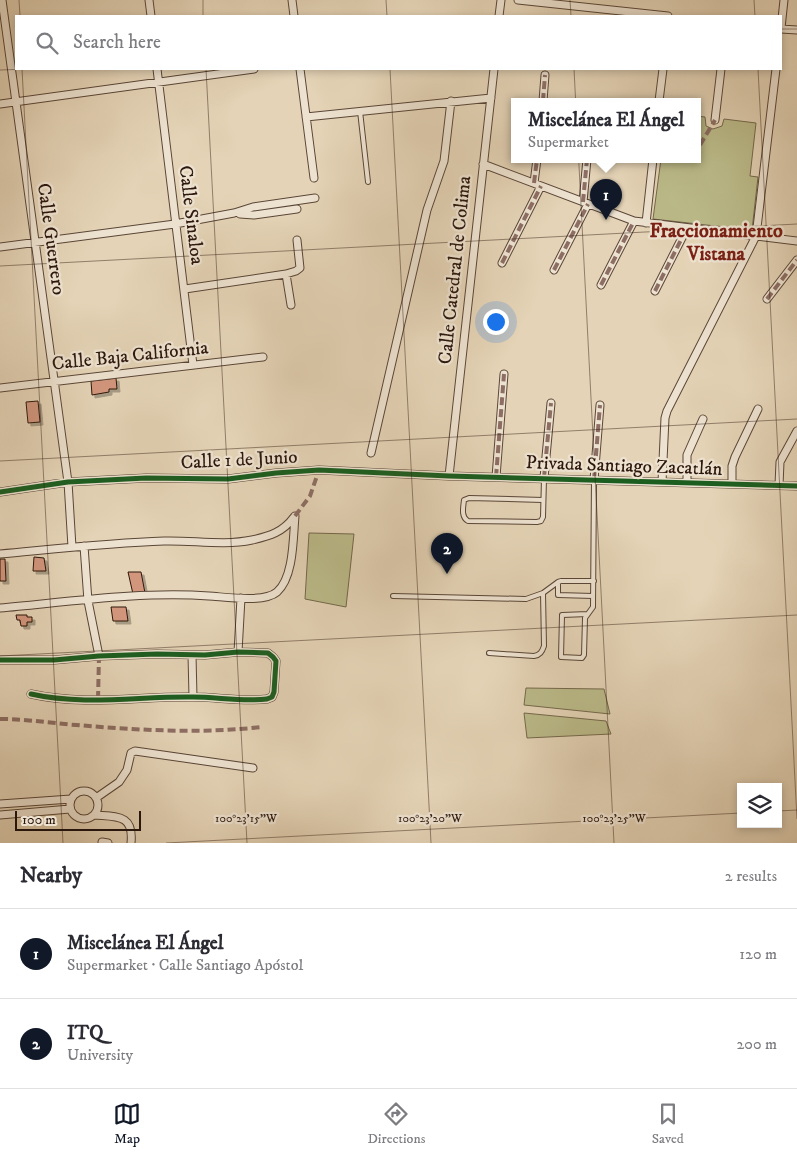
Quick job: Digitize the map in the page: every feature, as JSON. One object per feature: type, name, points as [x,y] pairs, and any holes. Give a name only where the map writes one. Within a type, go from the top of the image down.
[{"type":"street","name":"Calle Guerrero","points":[[2,0],[68,482],[72,546]]},
{"type":"street","points":[[149,0],[151,15]]},
{"type":"street","points":[[292,0],[294,15]]},
{"type":"street","points":[[499,15],[501,0]]},
{"type":"street","points":[[518,0],[659,15]]},
{"type":"street","points":[[782,19],[784,0]]},
{"type":"street","points":[[782,28],[797,30]]},
{"type":"street","name":"Calle Sinaloa","points":[[157,70],[193,365]]},
{"type":"street","points":[[0,104],[247,70]]},
{"type":"street","points":[[300,70],[314,178]]},
{"type":"street","name":"Calle Catedral de Colima","points":[[450,476],[494,70]]},
{"type":"street","points":[[659,98],[663,70]]},
{"type":"street","points":[[715,120],[721,70]]},
{"type":"street","points":[[662,482],[665,418],[667,411],[756,236],[776,70]]},
{"type":"street","points":[[542,98],[545,76]]},
{"type":"street","points":[[306,117],[490,98]]},
{"type":"street","points":[[371,453],[427,210],[444,161],[451,102]]},
{"type":"street","points":[[502,263],[537,185],[537,163]]},
{"type":"street","points":[[554,270],[585,203],[587,163]]},
{"type":"street","points":[[646,224],[653,163]]},
{"type":"street","points":[[483,164],[646,224],[797,241]]},
{"type":"street","points":[[0,247],[175,224],[315,198]]},
{"type":"street","points":[[234,213],[254,215],[297,209]]},
{"type":"street","points":[[601,285],[634,221]]},
{"type":"street","points":[[655,291],[687,228]]},
{"type":"street","points":[[185,289],[296,272],[300,268],[297,240]]},
{"type":"street","points":[[767,299],[797,260]]},
{"type":"street","points":[[286,274],[291,305]]},
{"type":"street","name":"Calle Baja California","points":[[0,388],[263,357]]},
{"type":"street","points":[[496,477],[504,374]]},
{"type":"street","points":[[544,478],[551,403]]},
{"type":"street","points":[[594,480],[600,404]]},
{"type":"street","points":[[732,484],[734,457],[758,409]]},
{"type":"street","points":[[687,483],[687,455],[703,419]]},
{"type":"street","points":[[779,485],[780,462],[797,431]]},
{"type":"street","name":"Calle 1 de Junio","points":[[0,492],[68,482],[146,478],[228,479],[276,472],[319,470],[450,476]]},
{"type":"street","name":"Privada Santiago Zacatlán","points":[[450,476],[797,486]]},
{"type":"street","points":[[0,554],[72,546],[166,541],[210,543],[250,540],[272,535],[286,528],[295,516],[292,558],[284,583],[276,593],[267,597],[241,598],[194,595],[88,600],[0,608]]},
{"type":"street","points":[[84,546],[88,600],[99,656]]},
{"type":"street","points":[[238,652],[241,598]]},
{"type":"street","points":[[0,660],[54,660],[99,656],[192,655],[238,652],[268,653],[276,661],[274,692],[272,697],[261,699],[193,697],[89,699],[51,698],[31,694]]},
{"type":"street","points":[[192,655],[193,697]]},
{"type":"street","points":[[96,798],[119,782],[127,770],[131,753],[135,751],[253,768]]},
{"type":"street","points":[[84,791],[96,798],[98,808],[94,815],[87,819],[79,819],[70,809],[71,799],[76,793],[84,791]]},
{"type":"street","points":[[0,804],[71,799]]},
{"type":"street","points":[[0,815],[70,809]]},
{"type":"street","points":[[94,815],[124,818],[129,822],[132,832],[131,843]]},
{"type":"lane","points":[[360,112],[368,182]]},
{"type":"lane","points":[[543,500],[469,498],[464,500],[463,516],[468,521],[541,521],[543,517],[544,478]]},
{"type":"lane","points":[[588,614],[562,615],[561,657],[584,658],[585,618],[588,614],[593,607],[594,480]]},
{"type":"lane","points":[[393,596],[513,600],[526,599],[543,593],[558,582],[594,581]]},
{"type":"lane","points":[[558,582],[558,595],[593,596]]},
{"type":"lane","points":[[488,653],[534,656],[542,652],[544,646],[543,593]]},
{"type":"shaded area","points":[[701,116],[705,117],[706,126],[713,129],[722,126],[724,119],[756,123],[750,176],[758,177],[752,230],[653,219],[660,163],[701,163]]},
{"type":"shaded area","points":[[309,533],[354,534],[346,607],[305,599]]},
{"type":"shaded area","points":[[526,688],[604,689],[610,714],[524,705]]},
{"type":"shaded area","points":[[524,713],[606,721],[611,734],[527,738]]},
{"type":"building","points":[[116,378],[117,389],[109,389],[109,392],[92,395],[91,381]]},
{"type":"building","points":[[38,401],[40,422],[28,423],[26,402]]},
{"type":"building","points":[[34,557],[44,558],[46,571],[33,571]]},
{"type":"building","points":[[0,559],[5,559],[6,581],[0,581]]},
{"type":"building","points":[[128,572],[141,572],[145,593],[133,594]]},
{"type":"building","points":[[111,607],[126,607],[128,621],[113,621]]},
{"type":"building","points":[[16,615],[32,617],[32,622],[27,622],[27,626],[21,626],[20,620],[17,620]]},
{"type":"marked path","points":[[543,98],[545,75]]},
{"type":"marked path","points":[[701,143],[715,120]]},
{"type":"marked path","points":[[534,183],[536,163]]},
{"type":"marked path","points":[[583,202],[587,163]]},
{"type":"marked path","points":[[502,263],[541,186]]},
{"type":"marked path","points":[[554,270],[588,204]]},
{"type":"marked path","points":[[601,285],[634,221]]},
{"type":"marked path","points":[[655,291],[687,228]]},
{"type":"marked path","points":[[767,299],[797,260]]},
{"type":"marked path","points":[[496,477],[504,374]]},
{"type":"marked path","points":[[544,478],[551,403]]},
{"type":"marked path","points":[[594,480],[600,405]]},
{"type":"marked path","points":[[295,516],[310,496],[319,470]]},
{"type":"marked path","points":[[98,699],[99,656]]},
{"type":"marked path","points":[[0,719],[169,731],[262,727]]},
{"type":"cycle path","points":[[0,492],[68,482],[146,478],[228,479],[319,470],[449,476],[797,486]]},
{"type":"cycle path","points":[[0,660],[54,660],[157,654],[205,655],[238,652],[268,653],[276,661],[274,692],[272,697],[267,699],[173,697],[92,700],[51,698],[31,694]]},
{"type":"place","name":"Miscelánea El Ángel","points":[[606,220]]},
{"type":"place","name":"ITQ","points":[[447,574]]},
{"type":"district","name":"Fraccionamiento Vistana","points":[[716,242]]}]
